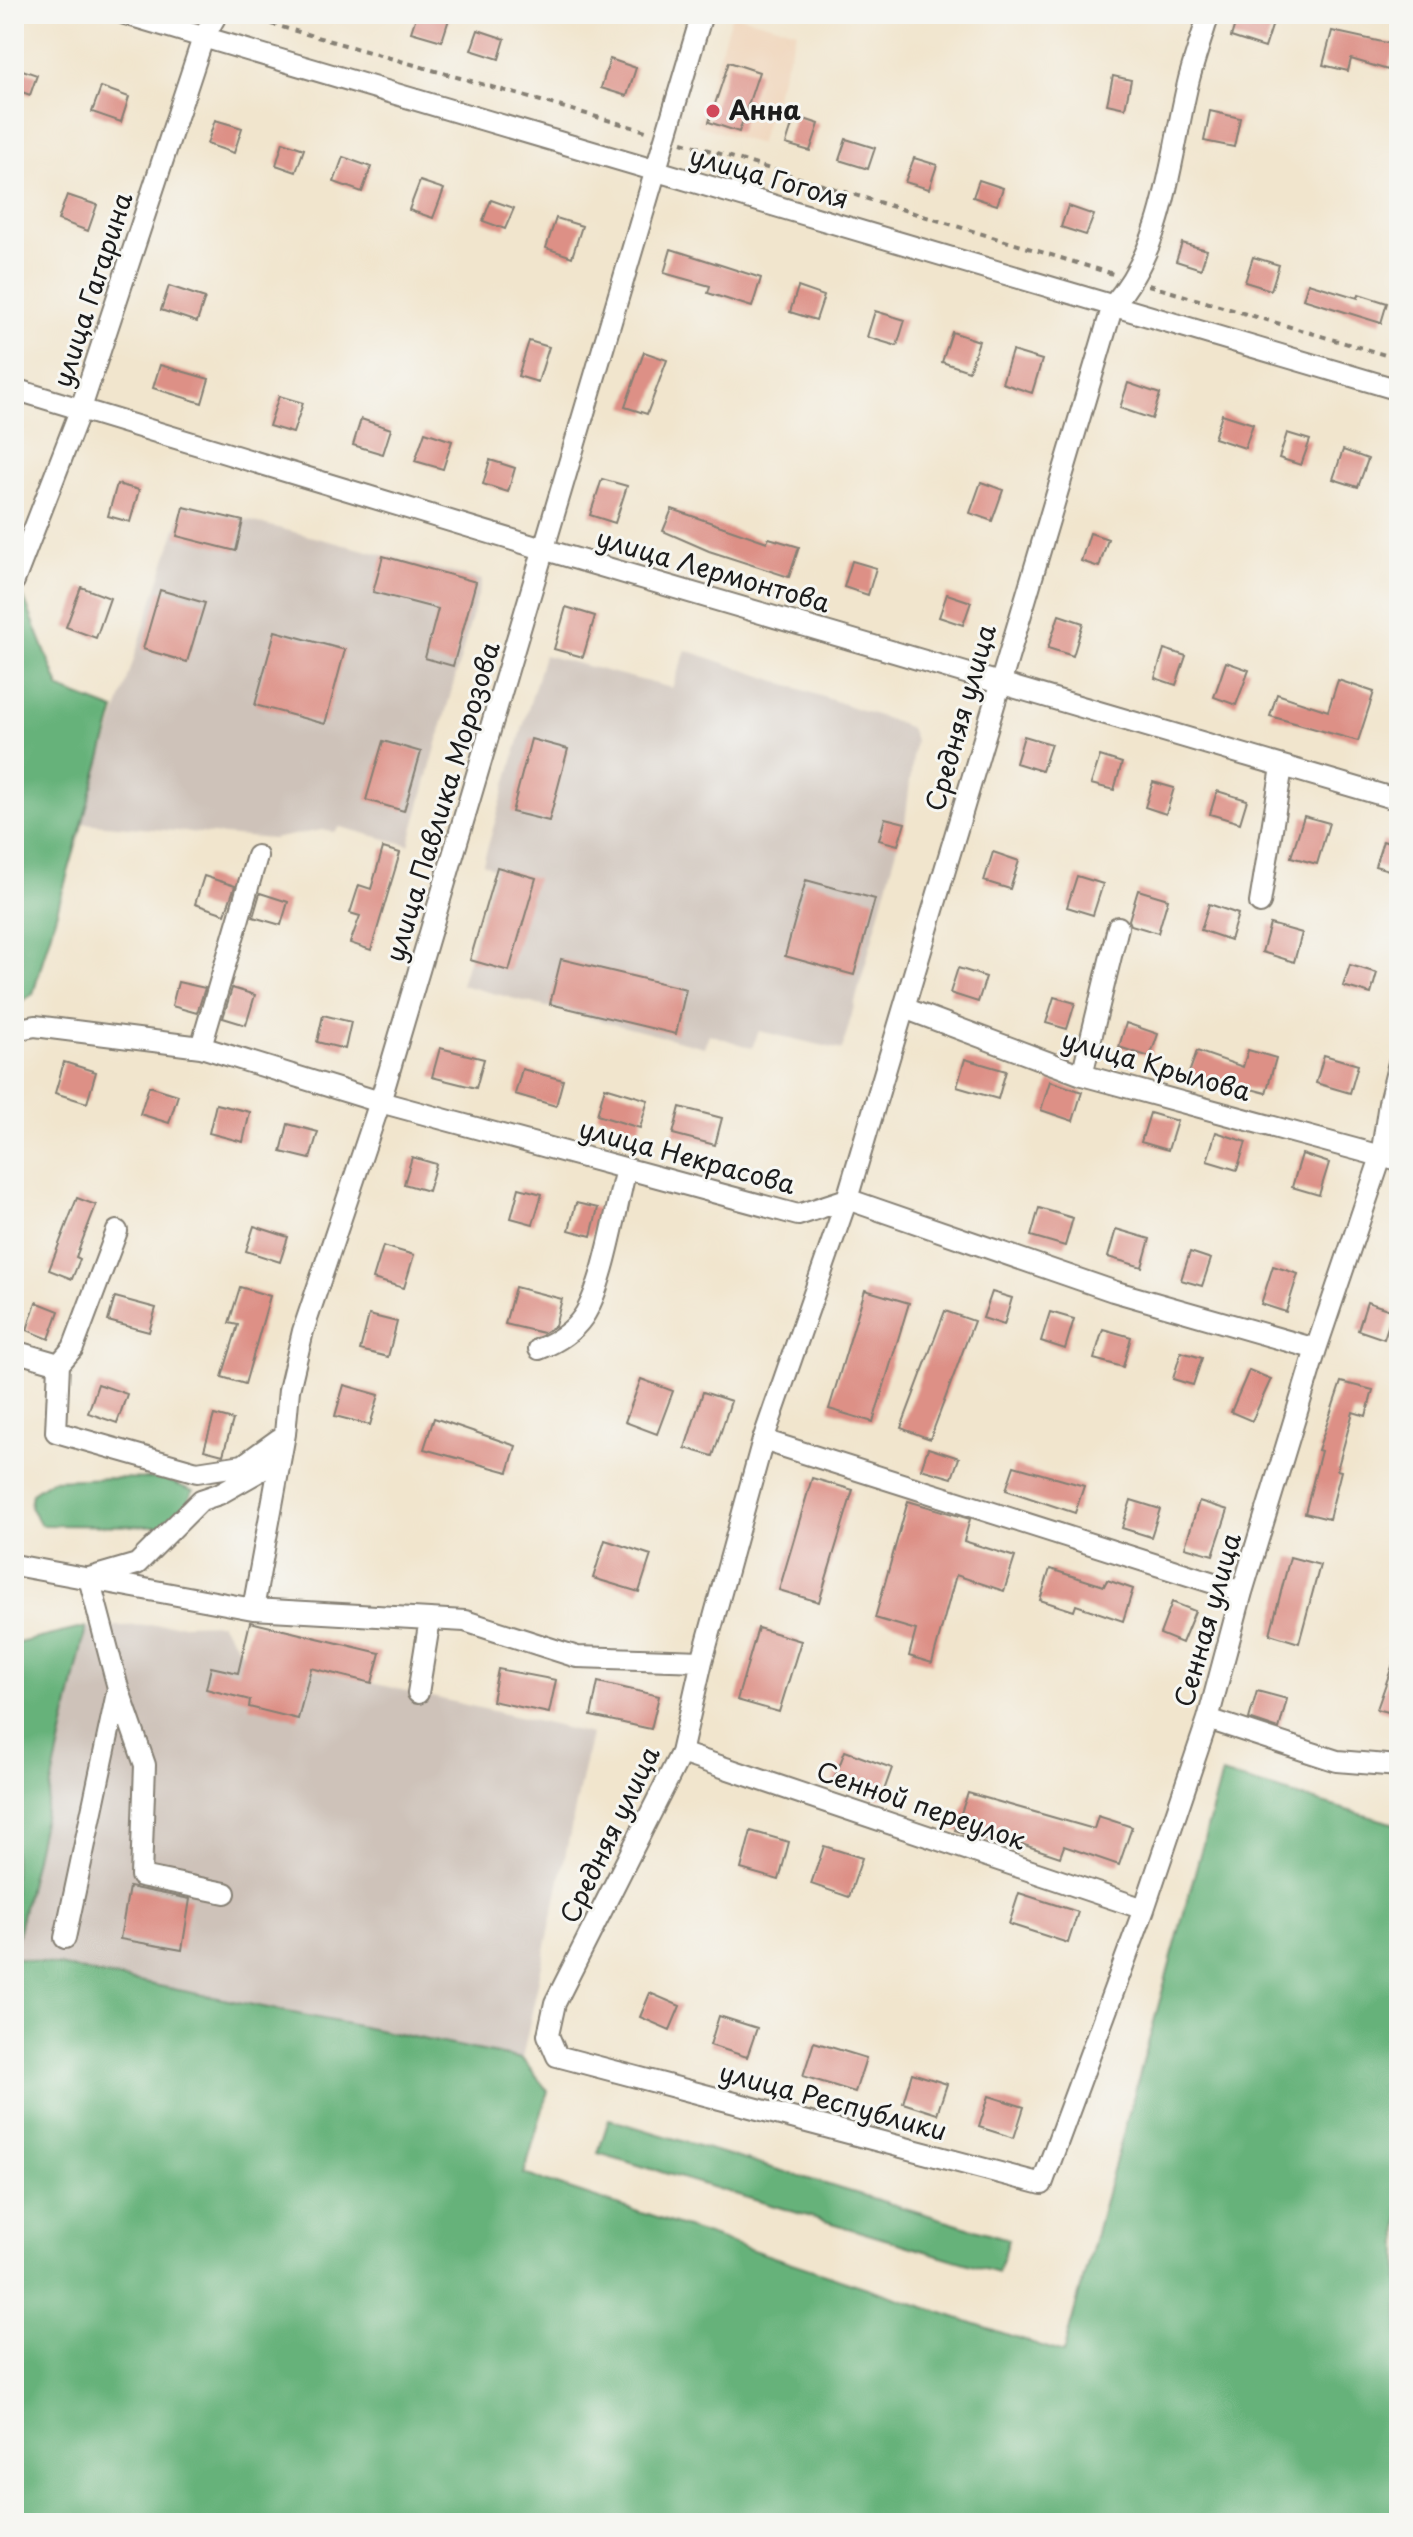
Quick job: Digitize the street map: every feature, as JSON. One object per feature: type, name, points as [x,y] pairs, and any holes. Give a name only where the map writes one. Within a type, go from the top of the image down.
[{"type":"street","name":"улица Гоголя","points":[[125,14],[1399,390]]},
{"type":"street","name":"улица Гагарина","points":[[14,581],[81,408],[203,38],[217,14]]},
{"type":"street","name":"улица Павлика Морозова","points":[[253,1609],[285,1434],[289,1390],[303,1331],[380,1102],[546,550],[653,171],[702,14]]},
{"type":"street","name":"Средняя улица","points":[[610,2069],[557,2056],[548,2035],[555,2003],[681,1753],[702,1661],[763,1440],[847,1199],[1113,305],[1134,281],[1163,206],[1189,80],[1209,14]]},
{"type":"street","name":"улица Лермонтова","points":[[14,389],[546,550],[1399,800]]},
{"type":"street","points":[[1260,903],[1282,767]]},
{"type":"street","points":[[201,1047],[257,856]]},
{"type":"street","points":[[1082,1075],[1118,927]]},
{"type":"street","name":"улица Крылова","points":[[904,1008],[1082,1075],[1390,1159]]},
{"type":"street","name":"улица Некрасова","points":[[14,1030],[35,1026],[201,1047],[380,1102],[798,1215],[847,1199]]},
{"type":"street","name":"Сенная улица","points":[[1042,2184],[1144,1909],[1208,1719],[1242,1592],[1316,1349],[1390,1159],[1389,1103],[1399,1063]]},
{"type":"street","points":[[539,1349],[561,1341],[584,1317],[595,1289],[626,1169]]},
{"type":"street","points":[[847,1199],[1113,1291],[1316,1349]]},
{"type":"street","points":[[117,1231],[73,1348],[59,1364],[56,1432],[197,1472],[243,1465],[285,1434]]},
{"type":"street","points":[[14,1351],[59,1364]]},
{"type":"street","points":[[89,1578],[137,1564],[201,1500],[265,1468],[285,1434]]},
{"type":"street","points":[[763,1440],[1242,1592]]},
{"type":"street","points":[[14,1565],[253,1609],[465,1621],[577,1657],[702,1661]]},
{"type":"street","points":[[89,1578],[118,1688],[145,1765],[141,1876],[225,1893]]},
{"type":"street","points":[[418,1693],[430,1619]]},
{"type":"street","points":[[65,1938],[118,1688]]},
{"type":"street","points":[[1208,1719],[1337,1761],[1399,1766]]},
{"type":"street","name":"Сенной переулок","points":[[681,1753],[1144,1909]]},
{"type":"street","name":"улица Республики","points":[[610,2069],[1042,2184]]},
{"type":"path","points":[[235,14],[664,136],[1399,359]]},
{"type":"shaded area","points":[[732,14],[797,31],[759,144],[697,125]]},
{"type":"shaded area","points":[[184,504],[482,580],[409,845],[340,827],[334,832],[322,830],[272,839],[81,823]]},
{"type":"shaded area","points":[[686,650],[899,723],[910,728],[915,740],[905,823],[885,818],[879,839],[898,845],[842,1050],[759,1031],[752,1048],[709,1034],[704,1047],[461,985],[494,869],[483,863],[544,655],[672,688]]},
{"type":"shaded area","points":[[220,1623],[243,1653],[591,1734],[522,2059],[14,1957],[86,1627]]},
{"type":"green space","points":[[24,598],[60,689],[115,710],[33,994],[14,1006],[14,609]]},
{"type":"green space","points":[[164,1479],[193,1491],[185,1508],[161,1526],[41,1525],[30,1507],[32,1493],[52,1480]]},
{"type":"green space","points":[[86,1627],[14,1953],[14,1644]]},
{"type":"green space","points":[[1222,1774],[1399,1825],[1399,2523],[14,2523],[14,1957],[522,2059],[548,2091],[524,2174],[1063,2353]]},
{"type":"green space","points":[[609,2119],[1008,2239],[998,2273],[598,2153]]},
{"type":"building","points":[[417,14],[449,19],[442,41],[411,32]]},
{"type":"building","points":[[1238,14],[1276,14],[1265,48],[1231,37]]},
{"type":"building","points":[[478,30],[505,39],[499,59],[471,50]]},
{"type":"building","points":[[1332,31],[1396,45],[1388,70],[1351,59],[1348,71],[1323,65]]},
{"type":"building","points":[[610,59],[636,68],[627,96],[601,88]]},
{"type":"building","points":[[729,62],[759,72],[739,132],[709,122]]},
{"type":"building","points":[[14,67],[37,75],[30,95],[14,89]]},
{"type":"building","points":[[1113,76],[1131,80],[1125,108],[1107,104]]},
{"type":"building","points":[[101,87],[129,97],[121,122],[92,112]]},
{"type":"building","points":[[1210,111],[1240,118],[1234,147],[1204,141]]},
{"type":"building","points":[[795,116],[819,124],[810,151],[786,144]]},
{"type":"building","points":[[215,120],[242,128],[234,153],[207,144]]},
{"type":"building","points":[[846,139],[875,148],[868,169],[839,160]]},
{"type":"building","points":[[283,142],[304,149],[296,172],[276,165]]},
{"type":"building","points":[[343,157],[371,167],[362,192],[334,182]]},
{"type":"building","points":[[914,158],[937,165],[929,189],[905,182]]},
{"type":"building","points":[[979,180],[1003,188],[997,205],[973,197]]},
{"type":"building","points":[[420,181],[444,189],[433,218],[409,210]]},
{"type":"building","points":[[67,195],[97,205],[88,231],[58,220]]},
{"type":"building","points":[[491,200],[514,208],[505,229],[483,221]]},
{"type":"building","points":[[1068,206],[1094,215],[1086,235],[1061,227]]},
{"type":"building","points":[[556,218],[582,226],[572,257],[546,248]]},
{"type":"building","points":[[1182,243],[1207,250],[1201,269],[1176,261]]},
{"type":"building","points":[[671,249],[761,278],[752,307],[708,293],[710,286],[664,273]]},
{"type":"building","points":[[1253,257],[1279,265],[1271,290],[1245,282]]},
{"type":"building","points":[[1308,283],[1387,303],[1381,323],[1303,299]]},
{"type":"building","points":[[169,286],[205,298],[197,322],[161,310]]},
{"type":"building","points":[[798,287],[824,296],[816,320],[790,312]]},
{"type":"building","points":[[875,311],[905,320],[897,346],[867,337]]},
{"type":"building","points":[[952,332],[979,341],[969,371],[942,362]]},
{"type":"building","points":[[529,341],[549,347],[538,382],[518,376]]},
{"type":"building","points":[[1012,351],[1042,360],[1032,393],[1002,383]]},
{"type":"building","points":[[644,352],[667,360],[647,414],[625,407]]},
{"type":"building","points":[[160,365],[209,379],[202,403],[153,388]]},
{"type":"building","points":[[1128,383],[1160,394],[1152,419],[1120,408]]},
{"type":"building","points":[[279,396],[303,403],[293,433],[269,426]]},
{"type":"building","points":[[1222,414],[1253,424],[1245,448],[1214,438]]},
{"type":"building","points":[[361,419],[391,429],[383,454],[353,445]]},
{"type":"building","points":[[425,432],[452,441],[443,469],[415,461]]},
{"type":"building","points":[[1287,433],[1310,440],[1301,465],[1279,458]]},
{"type":"building","points":[[1343,450],[1368,459],[1358,487],[1333,479]]},
{"type":"building","points":[[490,460],[515,468],[508,492],[483,484]]},
{"type":"building","points":[[602,479],[627,486],[615,523],[590,515]]},
{"type":"building","points":[[981,482],[1003,490],[992,521],[970,513]]},
{"type":"building","points":[[117,484],[139,490],[130,522],[108,516]]},
{"type":"building","points":[[184,507],[243,521],[236,551],[177,536]]},
{"type":"building","points":[[672,509],[767,542],[769,538],[799,547],[789,577],[709,551],[663,531]]},
{"type":"building","points":[[1090,533],[1108,539],[1099,567],[1081,561]]},
{"type":"building","points":[[383,556],[476,582],[453,666],[425,658],[438,609],[373,592]]},
{"type":"building","points":[[852,561],[876,568],[868,595],[844,587]]},
{"type":"building","points":[[81,587],[110,598],[96,638],[66,627]]},
{"type":"building","points":[[160,590],[205,603],[187,662],[143,649]]},
{"type":"building","points":[[947,594],[971,602],[963,625],[939,617]]},
{"type":"building","points":[[566,607],[595,616],[583,657],[554,649]]},
{"type":"building","points":[[1059,615],[1083,623],[1073,656],[1048,648]]},
{"type":"building","points":[[275,631],[345,650],[325,724],[255,705]]},
{"type":"building","points":[[1164,649],[1186,656],[1176,685],[1155,678]]},
{"type":"building","points":[[1226,662],[1249,670],[1236,705],[1214,697]]},
{"type":"building","points":[[1338,680],[1374,692],[1358,741],[1270,716],[1277,694],[1328,711]]},
{"type":"building","points":[[1024,736],[1051,744],[1042,771],[1016,763]]},
{"type":"building","points":[[531,739],[568,749],[549,821],[512,812]]},
{"type":"building","points":[[383,741],[421,752],[404,811],[366,800]]},
{"type":"building","points":[[1100,756],[1122,763],[1114,790],[1091,784]]},
{"type":"building","points":[[1153,782],[1174,788],[1166,814],[1145,807]]},
{"type":"building","points":[[1217,791],[1247,800],[1240,823],[1210,814]]},
{"type":"building","points":[[1304,816],[1329,823],[1317,864],[1291,857]]},
{"type":"building","points":[[885,818],[905,823],[898,845],[879,840]]},
{"type":"building","points":[[1383,841],[1399,846],[1399,873],[1375,866]]},
{"type":"building","points":[[383,848],[400,853],[371,950],[350,943],[360,916],[350,913],[359,885],[371,889]]},
{"type":"building","points":[[993,852],[1019,861],[1010,889],[984,881]]},
{"type":"building","points":[[497,867],[536,878],[509,971],[470,960]]},
{"type":"building","points":[[204,876],[235,886],[225,914],[195,904]]},
{"type":"building","points":[[1077,876],[1103,884],[1093,915],[1067,907]]},
{"type":"building","points":[[806,880],[875,899],[854,975],[785,956]]},
{"type":"building","points":[[1138,890],[1168,899],[1158,933],[1131,925],[1129,920]]},
{"type":"building","points":[[260,893],[288,902],[281,925],[253,917]]},
{"type":"building","points":[[1209,904],[1238,914],[1230,940],[1201,930]]},
{"type":"building","points":[[1270,924],[1302,933],[1294,962],[1262,952]]},
{"type":"building","points":[[561,959],[686,989],[676,1034],[550,1004]]},
{"type":"building","points":[[1350,965],[1377,973],[1371,994],[1343,986]]},
{"type":"building","points":[[958,968],[986,977],[978,1002],[950,993]]},
{"type":"building","points":[[178,982],[205,988],[197,1013],[172,1006]]},
{"type":"building","points":[[232,988],[255,995],[246,1025],[223,1018]]},
{"type":"building","points":[[1054,997],[1075,1003],[1067,1029],[1046,1023]]},
{"type":"building","points":[[323,1015],[351,1022],[345,1049],[317,1042]]},
{"type":"building","points":[[1126,1023],[1158,1034],[1150,1057],[1119,1047]]},
{"type":"building","points":[[440,1048],[484,1059],[476,1088],[432,1077]]},
{"type":"building","points":[[1248,1050],[1276,1058],[1266,1093],[1221,1081],[1219,1087],[1188,1076],[1197,1051],[1243,1067]]},
{"type":"building","points":[[1324,1055],[1358,1065],[1350,1093],[1316,1083]]},
{"type":"building","points":[[965,1059],[1006,1071],[998,1099],[957,1087]]},
{"type":"building","points":[[64,1062],[96,1072],[87,1103],[55,1093]]},
{"type":"building","points":[[522,1069],[563,1080],[556,1106],[515,1094]]},
{"type":"building","points":[[1050,1081],[1082,1092],[1073,1121],[1041,1110]]},
{"type":"building","points":[[149,1086],[178,1095],[169,1123],[140,1114]]},
{"type":"building","points":[[605,1087],[648,1100],[640,1128],[597,1115]]},
{"type":"building","points":[[216,1104],[250,1112],[243,1142],[209,1133]]},
{"type":"building","points":[[680,1107],[722,1118],[715,1145],[673,1134]]},
{"type":"building","points":[[1150,1113],[1177,1121],[1168,1150],[1141,1142]]},
{"type":"building","points":[[288,1124],[318,1132],[310,1159],[281,1152]]},
{"type":"building","points":[[1216,1132],[1246,1142],[1237,1170],[1207,1161]]},
{"type":"building","points":[[1302,1154],[1329,1163],[1319,1195],[1292,1187]]},
{"type":"building","points":[[412,1157],[436,1164],[428,1191],[404,1184]]},
{"type":"building","points":[[519,1188],[542,1194],[533,1224],[511,1218]]},
{"type":"building","points":[[77,1198],[96,1205],[76,1257],[80,1259],[72,1279],[49,1270]]},
{"type":"building","points":[[576,1203],[598,1208],[591,1236],[569,1230]]},
{"type":"building","points":[[1039,1208],[1073,1218],[1065,1246],[1031,1236]]},
{"type":"building","points":[[254,1226],[288,1237],[280,1262],[246,1251]]},
{"type":"building","points":[[1116,1229],[1150,1239],[1142,1267],[1108,1257]]},
{"type":"building","points":[[383,1246],[414,1255],[404,1288],[373,1279]]},
{"type":"building","points":[[1190,1252],[1211,1259],[1202,1286],[1181,1280]]},
{"type":"building","points":[[1273,1266],[1298,1274],[1286,1312],[1261,1304]]},
{"type":"building","points":[[240,1287],[270,1296],[245,1384],[222,1377],[238,1325],[229,1323]]},
{"type":"building","points":[[515,1287],[562,1299],[555,1326],[543,1333],[505,1324]]},
{"type":"building","points":[[865,1290],[909,1303],[873,1422],[829,1409]]},
{"type":"building","points":[[992,1292],[1012,1298],[1004,1325],[983,1318]]},
{"type":"building","points":[[115,1297],[156,1308],[149,1332],[108,1321]]},
{"type":"building","points":[[36,1302],[59,1311],[49,1339],[27,1330]]},
{"type":"building","points":[[1367,1302],[1393,1311],[1384,1339],[1358,1330]]},
{"type":"building","points":[[945,1311],[974,1321],[930,1439],[901,1428]]},
{"type":"building","points":[[1050,1312],[1074,1319],[1065,1349],[1041,1341]]},
{"type":"building","points":[[369,1315],[397,1322],[388,1357],[360,1350]]},
{"type":"building","points":[[1103,1329],[1131,1337],[1123,1367],[1094,1359]]},
{"type":"building","points":[[1181,1352],[1202,1358],[1193,1385],[1173,1379]]},
{"type":"building","points":[[1249,1370],[1271,1379],[1252,1421],[1231,1412]]},
{"type":"building","points":[[641,1379],[673,1391],[657,1434],[625,1422]]},
{"type":"building","points":[[1341,1382],[1373,1390],[1366,1416],[1353,1412],[1337,1470],[1341,1471],[1329,1519],[1305,1513],[1321,1451],[1318,1450]]},
{"type":"building","points":[[98,1384],[127,1394],[117,1423],[88,1413]]},
{"type":"building","points":[[344,1385],[379,1395],[370,1425],[335,1416]]},
{"type":"building","points":[[703,1392],[731,1401],[713,1456],[685,1448]]},
{"type":"building","points":[[214,1415],[233,1420],[223,1455],[204,1450]]},
{"type":"building","points":[[434,1418],[516,1446],[508,1472],[424,1449]]},
{"type":"building","points":[[928,1448],[959,1458],[952,1478],[921,1469]]},
{"type":"building","points":[[1014,1466],[1084,1486],[1075,1513],[1006,1490]]},
{"type":"building","points":[[812,1478],[853,1490],[819,1602],[779,1590]]},
{"type":"building","points":[[1131,1500],[1160,1509],[1151,1537],[1122,1528]]},
{"type":"building","points":[[908,1501],[970,1519],[964,1541],[1015,1557],[1004,1591],[956,1575],[932,1663],[909,1656],[916,1630],[875,1618]]},
{"type":"building","points":[[1199,1501],[1228,1510],[1213,1555],[1185,1547]]},
{"type":"building","points":[[605,1540],[651,1555],[639,1592],[593,1578]]},
{"type":"building","points":[[1290,1557],[1320,1565],[1299,1643],[1270,1634]]},
{"type":"building","points":[[1050,1569],[1104,1586],[1107,1580],[1133,1589],[1123,1621],[1076,1605],[1074,1611],[1040,1600]]},
{"type":"building","points":[[1172,1602],[1195,1611],[1182,1643],[1160,1634]]},
{"type":"building","points":[[250,1622],[380,1653],[372,1683],[311,1668],[298,1719],[249,1707],[250,1700],[206,1689],[211,1667],[238,1673]]},
{"type":"building","points":[[758,1628],[801,1641],[779,1712],[737,1700]]},
{"type":"building","points":[[1395,1658],[1399,1658],[1399,1715],[1377,1709]]},
{"type":"building","points":[[498,1669],[556,1680],[549,1713],[492,1701]]},
{"type":"building","points":[[598,1682],[659,1696],[651,1729],[591,1716]]},
{"type":"building","points":[[1257,1691],[1287,1699],[1279,1729],[1249,1719]]},
{"type":"building","points":[[845,1751],[892,1768],[881,1799],[833,1782]]},
{"type":"building","points":[[968,1793],[1094,1829],[1098,1816],[1132,1827],[1119,1865],[1064,1846],[1060,1857],[992,1834],[989,1841],[955,1830]]},
{"type":"building","points":[[751,1831],[789,1842],[779,1880],[741,1869]]},
{"type":"building","points":[[824,1846],[862,1858],[849,1897],[811,1884]]},
{"type":"building","points":[[129,1887],[190,1899],[182,1950],[120,1939]]},
{"type":"building","points":[[1019,1893],[1078,1912],[1068,1943],[1009,1924]]},
{"type":"building","points":[[650,1993],[680,2006],[670,2030],[640,2017]]},
{"type":"building","points":[[719,2016],[757,2028],[747,2057],[710,2045]]},
{"type":"building","points":[[814,2042],[866,2058],[855,2092],[803,2076]]},
{"type":"building","points":[[912,2073],[947,2084],[937,2114],[903,2103]]},
{"type":"building","points":[[989,2096],[1024,2107],[1014,2138],[979,2127]]},
{"type":"place","name":"Анна","points":[[713,111]]}]
